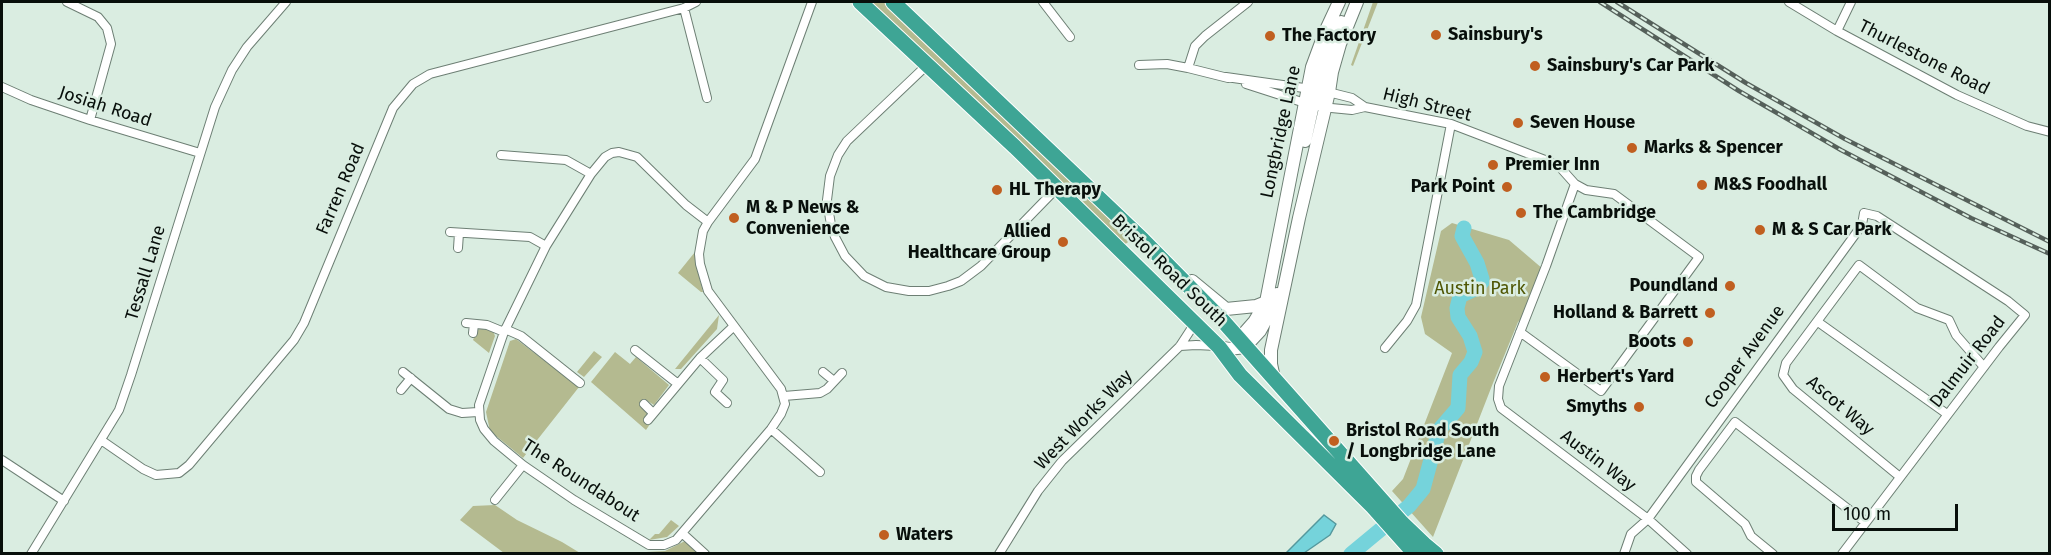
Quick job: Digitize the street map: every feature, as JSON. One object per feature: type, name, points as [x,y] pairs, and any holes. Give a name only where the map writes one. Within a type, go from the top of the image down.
[{"type":"highway","name":"Bristol Road South","points":[[860,2],[1057,188],[1195,323],[1219,347],[1240,375],[1298,433],[1377,503]]},
{"type":"highway","name":"Bristol Road South","points":[[893,2],[1158,255],[1275,382],[1399,529],[1415,554]]},
{"type":"highway","points":[[1121,252],[1130,248],[1136,241],[1136,234]]},
{"type":"highway","points":[[1158,255],[1162,268],[1191,300],[1196,312],[1195,323]]},
{"type":"highway","points":[[1240,345],[1247,370],[1290,418],[1298,433]]},
{"type":"highway","name":"Bristol Road South","points":[[1399,529],[1436,554]]},
{"type":"highway","points":[[1399,529],[1407,554]]},
{"type":"street","points":[[67,2],[98,17],[107,28],[111,44],[90,120]]},
{"type":"street","name":"Tessall Lane","points":[[31,554],[119,410],[215,107],[232,70],[247,47],[286,2]]},
{"type":"street","name":"Farren Road","points":[[101,440],[143,470],[156,475],[179,473],[189,465],[294,340],[304,323],[393,108],[413,84],[430,74],[684,8],[696,2]]},
{"type":"street","points":[[812,2],[755,159],[708,222],[701,242],[700,264],[708,291],[784,396],[820,393],[842,373]]},
{"type":"street","points":[[1043,2],[1070,37]]},
{"type":"street","points":[[1188,68],[1195,46],[1204,36],[1248,2]]},
{"type":"street","name":"Longbridge Lane","points":[[1318,90],[1312,68],[1325,32],[1340,2]]},
{"type":"street","name":"Longbridge Lane","points":[[1240,345],[1266,302],[1271,273],[1324,60],[1351,2]]},
{"type":"street","name":"Longbridge Lane","points":[[1318,90],[1332,72],[1340,44],[1357,2]]},
{"type":"street","name":"Thurlestone Road","points":[[1789,2],[1838,32],[1957,95],[2027,126],[2049,132]]},
{"type":"street","points":[[1838,32],[1851,2]]},
{"type":"street","points":[[684,8],[707,98]]},
{"type":"street","points":[[1139,65],[1167,64],[1226,77]]},
{"type":"street","points":[[927,65],[847,141],[838,155],[830,176],[827,200],[835,237],[845,256],[864,276],[886,287],[909,291],[929,291],[955,284],[981,266],[1057,188]]},
{"type":"street","name":"High Street","points":[[1226,77],[1318,90],[1352,98],[1365,107],[1451,124],[1558,165],[1575,184],[1586,190],[1614,194],[1699,257],[1600,391],[1520,332]]},
{"type":"street","name":"High Street","points":[[1226,77],[1314,106],[1352,110],[1365,107]]},
{"type":"street","name":"Josiah Road","points":[[2,87],[90,120],[200,153]]},
{"type":"street","points":[[1314,106],[1318,90]]},
{"type":"street","name":"Longbridge Lane","points":[[1275,382],[1271,351],[1299,218],[1314,106]]},
{"type":"street","points":[[1385,348],[1407,321],[1416,305],[1451,124]]},
{"type":"street","points":[[401,390],[407,375],[448,409],[462,413],[478,412],[481,396],[505,331],[546,246],[591,174],[612,153],[619,152],[637,157],[686,205],[708,222]]},
{"type":"street","points":[[501,154],[566,160],[591,174]]},
{"type":"street","points":[[1520,332],[1575,184]]},
{"type":"street","name":"Dalmuir Road","points":[[1842,554],[2025,315],[2008,301],[1877,216],[1864,213]]},
{"type":"street","name":"Cooper Avenue","points":[[1624,554],[1631,534],[1648,519],[1862,225],[1864,213]]},
{"type":"street","name":"Longbridge Lane","points":[[1240,345],[1260,331],[1273,307],[1299,218]]},
{"type":"street","points":[[458,248],[455,232],[530,237],[546,246]]},
{"type":"street","name":"Ascot Way","points":[[1900,477],[1793,389],[1783,375],[1786,363],[1859,265],[1917,308],[1949,320],[1956,335],[1984,367]]},
{"type":"street","points":[[1170,268],[1182,273],[1226,309],[1256,306],[1266,302]]},
{"type":"street","points":[[1818,322],[1947,414]]},
{"type":"street","name":"West Works Way","points":[[999,554],[1038,490],[1062,461],[1180,346],[1195,323]]},
{"type":"street","points":[[471,327],[487,325],[521,336],[580,382]]},
{"type":"street","points":[[644,404],[651,417],[700,358],[734,326]]},
{"type":"street","name":"Austin Way","points":[[1520,332],[1499,386],[1498,399],[1501,408],[1648,519],[1687,554]]},
{"type":"street","points":[[1180,346],[1240,345]]},
{"type":"street","points":[[635,350],[678,384]]},
{"type":"street","points":[[700,358],[723,380],[715,392],[727,403]]},
{"type":"street","points":[[823,372],[834,381]]},
{"type":"street","name":"The Roundabout","points":[[478,412],[484,429],[523,465],[574,500],[649,545],[670,543],[682,532],[771,429],[781,414],[784,396]]},
{"type":"street","points":[[1773,554],[1751,536],[1745,524],[1696,482],[1699,470],[1735,422],[1865,522]]},
{"type":"street","points":[[771,429],[820,472]]},
{"type":"street","points":[[2,460],[64,501]]},
{"type":"street","points":[[495,500],[523,465]]},
{"type":"street","points":[[682,532],[705,554]]},
{"type":"green space","points":[[868,2],[887,2],[1132,236],[1131,240],[1124,245]]},
{"type":"green space","points":[[1373,2],[1378,2],[1353,66],[1351,65]]},
{"type":"green space","name":"Austin Park","points":[[1452,223],[1509,240],[1543,269],[1524,316],[1518,322],[1433,537],[1392,491],[1403,479],[1452,353],[1425,334],[1421,317],[1441,231]]},
{"type":"green space","points":[[695,252],[697,268],[703,292],[678,273]]},
{"type":"green space","points":[[719,315],[717,329],[681,369],[675,369]]},
{"type":"green space","points":[[477,330],[493,331],[495,336],[489,353],[473,340]]},
{"type":"green space","points":[[516,339],[579,387],[523,458],[490,431],[486,412],[510,341]]},
{"type":"green space","points":[[594,351],[602,357],[584,377],[577,372]]},
{"type":"green space","points":[[615,352],[630,364],[636,357],[669,385],[654,405],[646,400],[642,405],[648,412],[644,418],[650,424],[646,430],[591,382]]},
{"type":"green space","points":[[495,505],[517,520],[580,553],[504,553],[460,520],[473,506]]},
{"type":"green space","points":[[671,520],[679,526],[667,537],[649,540],[655,534],[659,534]]},
{"type":"green space","points":[[685,541],[698,551],[695,554],[648,554],[646,552],[665,551]]},
{"type":"water","points":[[1324,515],[1336,524],[1330,535],[1304,553],[1286,553]]},
{"type":"waterway","points":[[1351,554],[1409,506],[1423,489],[1439,430],[1458,408],[1460,375],[1471,362],[1475,352],[1470,336],[1458,317],[1457,308],[1460,296],[1477,288],[1482,282],[1477,263],[1462,236],[1464,228]]},
{"type":"railway","points":[[1600,2],[1739,91],[1841,150],[1971,218],[2050,254]]},
{"type":"railway","points":[[1617,2],[1746,83],[1845,139],[2050,242]]},
{"type":"place","name":"Sainsbury's","points":[[1436,35]]},
{"type":"place","name":"The Factory","points":[[1270,36]]},
{"type":"place","name":"Sainsbury's Car Park","points":[[1535,66]]},
{"type":"place","name":"Seven House","points":[[1518,123]]},
{"type":"place","name":"Marks & Spencer","points":[[1632,148]]},
{"type":"place","name":"Premier Inn","points":[[1493,165]]},
{"type":"place","name":"M&S Foodhall","points":[[1702,185]]},
{"type":"place","name":"Park Point","points":[[1507,187]]},
{"type":"place","name":"HL Therapy","points":[[997,190]]},
{"type":"place","name":"The Cambridge","points":[[1521,213]]},
{"type":"place","name":"M & P News & Convenience","points":[[734,218]]},
{"type":"place","name":"M & S Car Park","points":[[1760,230]]},
{"type":"place","name":"Allied Healthcare Group","points":[[1063,242]]},
{"type":"place","name":"Poundland","points":[[1730,286]]},
{"type":"place","name":"Holland & Barrett","points":[[1710,313]]},
{"type":"place","name":"Boots","points":[[1688,342]]},
{"type":"place","name":"Herbert's Yard","points":[[1545,377]]},
{"type":"place","name":"Smyths","points":[[1639,407]]},
{"type":"place","name":"Bristol Road South / Longbridge Lane","points":[[1334,441]]},
{"type":"place","name":"Waters","points":[[884,535]]}]
